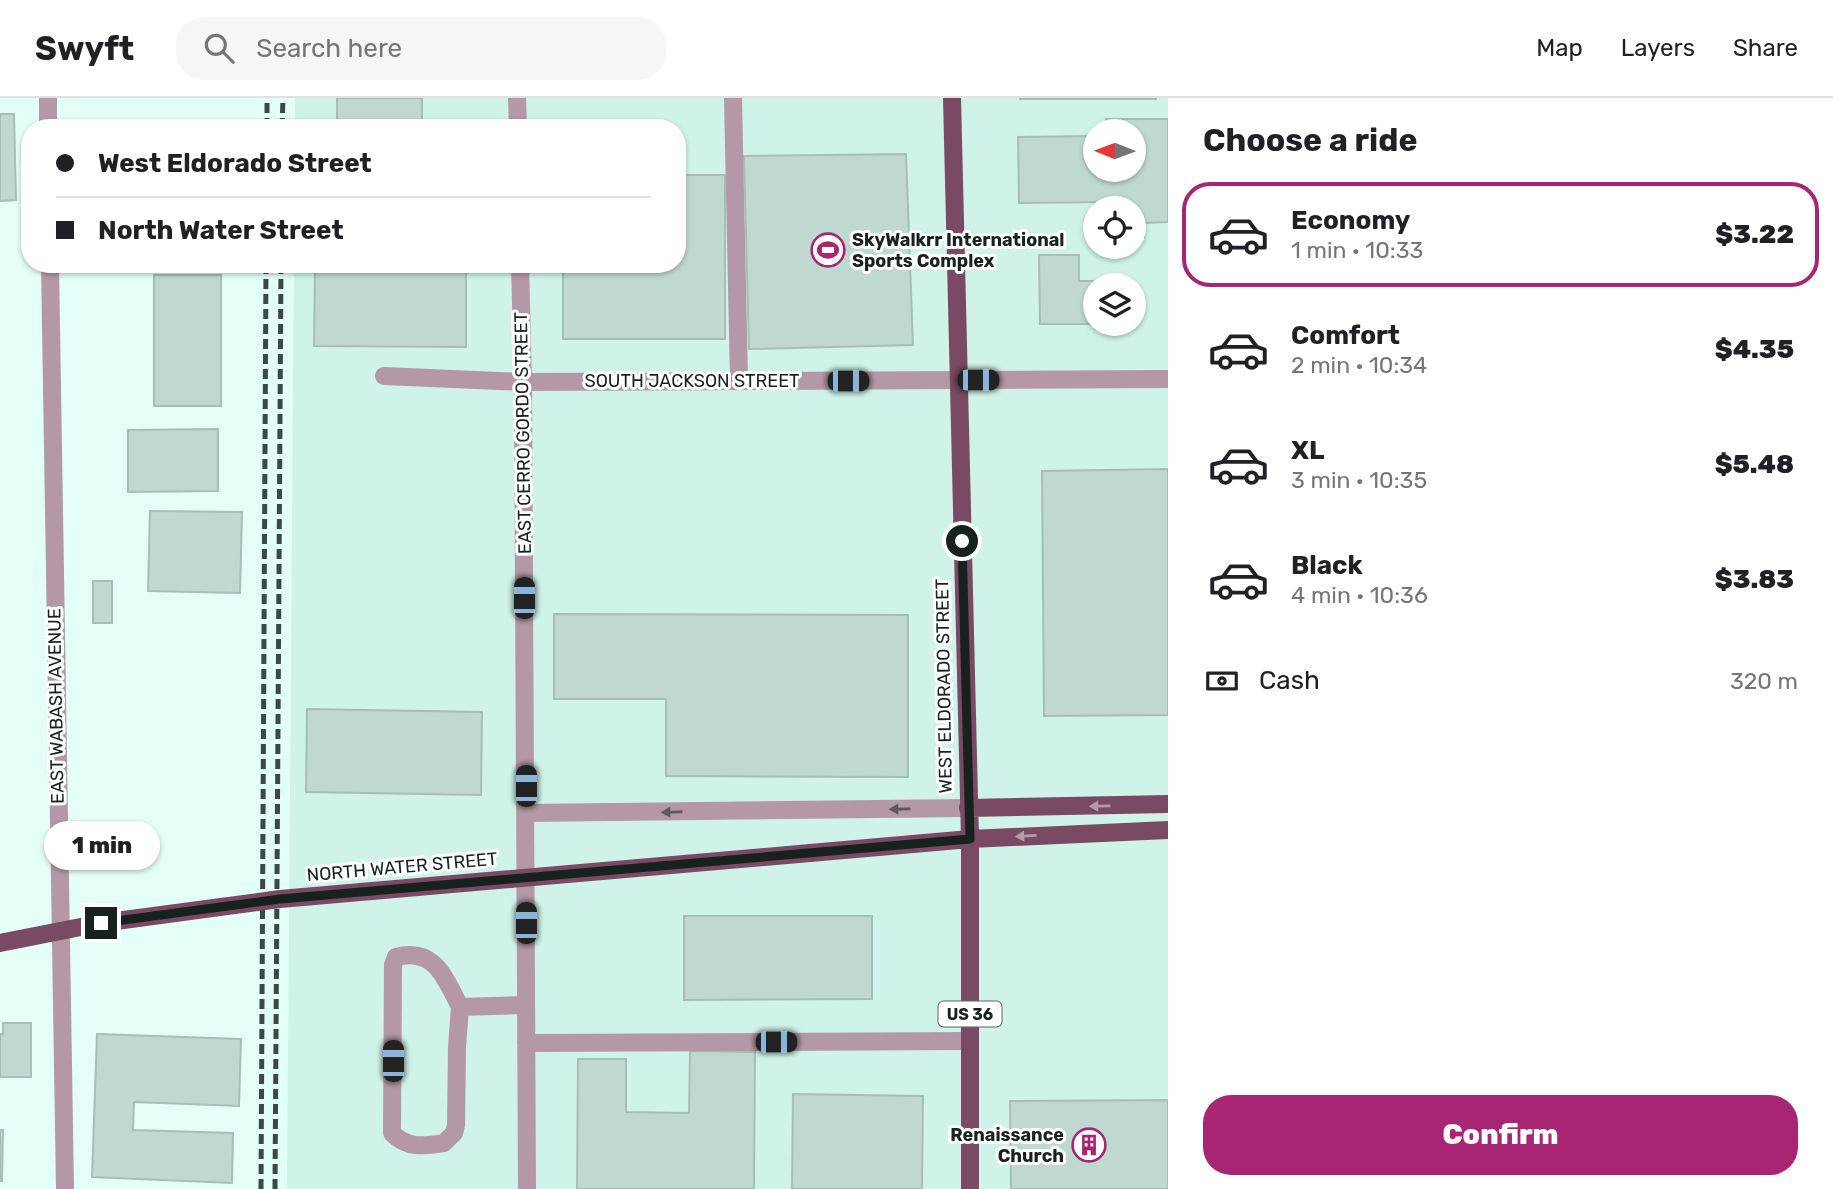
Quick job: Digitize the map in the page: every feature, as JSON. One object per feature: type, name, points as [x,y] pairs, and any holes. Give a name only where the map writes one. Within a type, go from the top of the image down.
[{"type":"main road","name":"WEST ELDORADO STREET","points":[[952,98],[970,839],[970,1189]]},
{"type":"main road","points":[[968,808],[1168,804]]},
{"type":"main road","name":"NORTH WATER STREET","points":[[0,943],[101,923],[280,899],[970,839],[1168,830]]},
{"type":"street","points":[[48,98],[48,119]]},
{"type":"street","points":[[517,98],[518,119]]},
{"type":"street","points":[[733,98],[739,381]]},
{"type":"street","name":"EAST WABASH AVENUE","points":[[50,273],[65,1189]]},
{"type":"street","name":"EAST CERRO GORDO STREET","points":[[520,273],[527,1189]]},
{"type":"street","name":"SOUTH JACKSON STREET","points":[[384,376],[523,382],[1168,379]]},
{"type":"street","points":[[526,813],[968,808]]},
{"type":"street","points":[[407,954],[421,956],[436,964],[460,1007],[454,1133],[444,1143],[412,1145],[400,1142],[393,1133],[393,965],[396,957],[407,954]]},
{"type":"street","points":[[460,1007],[526,1005]]},
{"type":"street","points":[[526,1043],[970,1041]]},
{"type":"shaded area","points":[[295,98],[1168,98],[1168,1189],[287,1189],[294,273],[686,273],[686,119],[295,119]]},
{"type":"building","points":[[337,98],[422,98],[422,119],[337,119]]},
{"type":"building","points":[[1156,98],[1156,99],[1020,99]]},
{"type":"building","points":[[0,114],[14,114],[16,200],[0,201]]},
{"type":"building","points":[[1146,119],[1168,119],[1168,222],[1146,223],[1146,196],[1083,196],[1083,202],[1019,203],[1018,137],[1083,136],[1083,182],[1146,182]]},
{"type":"building","name":"SkyWalkrr International Sports Complex","points":[[906,154],[913,345],[749,349],[744,156]]},
{"type":"building","points":[[686,175],[725,175],[725,339],[563,339],[563,273],[686,273]]},
{"type":"building","points":[[1039,255],[1079,255],[1079,281],[1083,281],[1083,324],[1040,324]]},
{"type":"building","points":[[315,273],[466,273],[466,347],[314,346]]},
{"type":"building","points":[[154,275],[221,275],[221,406],[154,406]]},
{"type":"building","points":[[218,429],[218,491],[128,492],[128,430]]},
{"type":"building","points":[[1168,469],[1168,715],[1044,716],[1042,471]]},
{"type":"building","points":[[150,511],[242,512],[240,593],[148,591]]},
{"type":"building","points":[[93,581],[112,581],[112,623],[93,623]]},
{"type":"building","points":[[554,614],[908,615],[908,777],[666,776],[666,699],[554,699]]},
{"type":"building","points":[[307,709],[482,712],[481,795],[306,792]]},
{"type":"building","points":[[684,916],[872,916],[872,999],[684,1000]]},
{"type":"building","points":[[3,1023],[31,1023],[31,1077],[0,1077],[0,1034],[3,1034]]},
{"type":"building","points":[[97,1034],[241,1039],[239,1106],[134,1102],[133,1130],[233,1133],[232,1183],[92,1177]]},
{"type":"building","points":[[690,1051],[755,1052],[754,1189],[577,1189],[578,1059],[626,1059],[626,1112],[689,1113]]},
{"type":"building","points":[[793,1094],[923,1096],[922,1189],[792,1189]]},
{"type":"building","name":"Renaissance Church","points":[[1168,1100],[1168,1189],[1011,1189],[1010,1101]]},
{"type":"building","points":[[0,1130],[3,1130],[2,1181],[0,1181]]},
{"type":"railway","points":[[267,98],[267,119]]},
{"type":"railway","points":[[282,119],[283,98]]},
{"type":"railway","points":[[261,1189],[266,273]]},
{"type":"railway","points":[[275,1189],[281,273]]},
{"type":"place","name":"SkyWalkrr International Sports Complex","points":[[828,250]]},
{"type":"place","name":"Renaissance Church","points":[[1089,1145]]},
{"type":"route","points":[[101,923],[280,899],[970,839],[962,541]]}]
